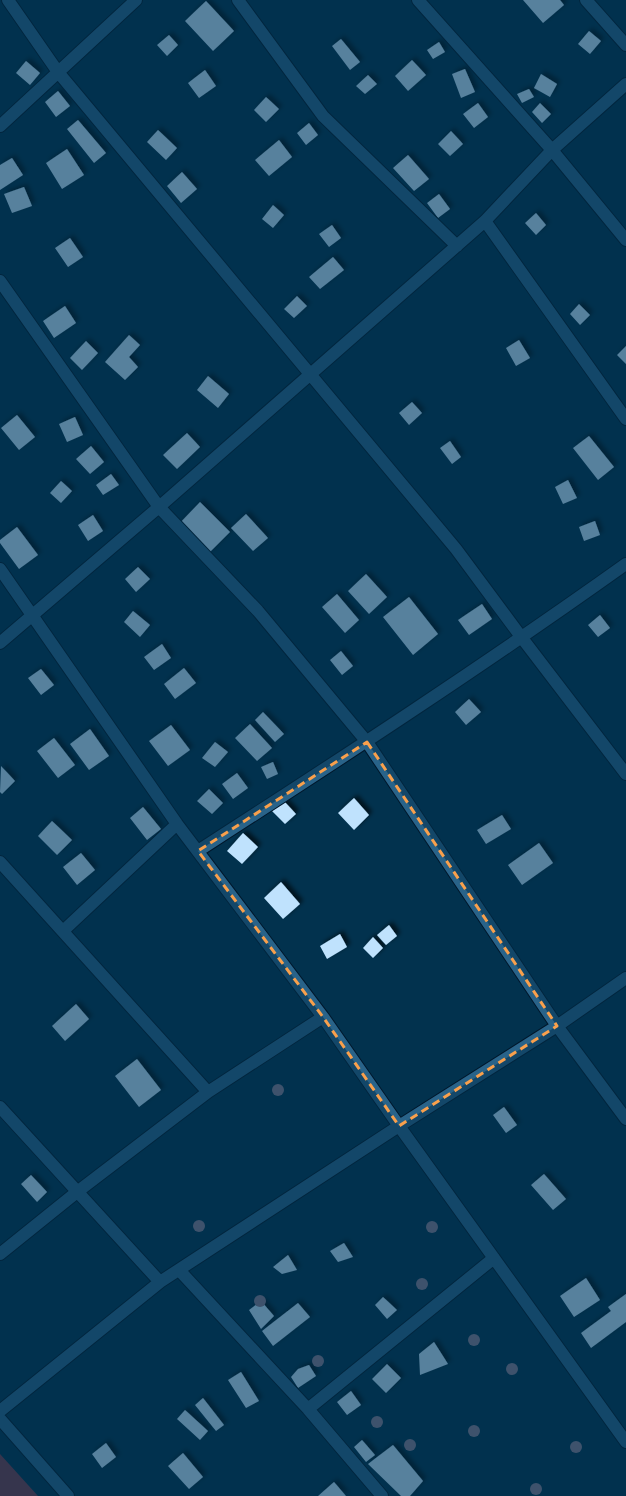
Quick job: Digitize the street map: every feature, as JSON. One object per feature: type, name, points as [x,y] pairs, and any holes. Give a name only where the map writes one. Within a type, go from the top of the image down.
[{"type":"street","points":[[8,0],[58,72],[456,549],[626,774]]},
{"type":"street","points":[[0,126],[136,0]]},
{"type":"street","points":[[238,0],[323,116],[457,246]]},
{"type":"street","points":[[418,0],[552,150],[626,240]]},
{"type":"street","points":[[586,0],[626,45]]},
{"type":"street","points":[[0,643],[159,507],[485,221],[552,150],[626,84]]},
{"type":"street","points":[[485,221],[626,419]]},
{"type":"street","points":[[0,281],[159,507],[258,611],[367,742],[557,1026],[626,1119]]},
{"type":"street","points":[[198,851],[367,742],[522,638],[626,564]]},
{"type":"street","points":[[0,569],[33,614],[177,824],[323,1017],[399,1126],[626,1442]]},
{"type":"street","points":[[63,931],[177,824]]},
{"type":"street","points":[[0,862],[208,1092]]},
{"type":"street","points":[[0,1411],[160,1282],[399,1126],[557,1026],[626,978]]},
{"type":"street","points":[[0,1254],[77,1192],[208,1092],[323,1017]]},
{"type":"street","points":[[0,1107],[160,1282]]},
{"type":"street","points":[[308,1409],[494,1258]]},
{"type":"street","points":[[179,1270],[308,1409],[382,1496]]},
{"type":"street","points":[[0,1419],[68,1496]]},
{"type":"highlighted area","points":[[367,742],[557,1026],[399,1126],[323,1017],[198,851]]},
{"type":"shaded area","points":[[0,1454],[38,1496],[0,1496]]},
{"type":"building","points":[[523,0],[560,0],[564,5],[543,23]]},
{"type":"building","points":[[206,1],[234,31],[213,51],[185,21]]},
{"type":"building","points":[[589,31],[601,41],[590,54],[578,44]]},
{"type":"building","points":[[169,35],[178,45],[167,56],[157,45]]},
{"type":"building","points":[[341,39],[360,62],[350,70],[332,46]]},
{"type":"building","points":[[439,42],[445,52],[433,59],[427,50]]},
{"type":"building","points":[[412,60],[426,75],[408,91],[395,76]]},
{"type":"building","points":[[26,61],[40,73],[30,85],[16,73]]},
{"type":"building","points":[[465,69],[475,92],[461,98],[452,74]]},
{"type":"building","points":[[205,70],[216,86],[199,98],[188,83]]},
{"type":"building","points":[[541,74],[557,84],[550,97],[534,88]]},
{"type":"building","points":[[368,75],[377,84],[365,94],[356,86]]},
{"type":"building","points":[[529,89],[534,97],[522,103],[517,94]]},
{"type":"building","points":[[58,91],[70,106],[56,117],[45,102]]},
{"type":"building","points":[[266,97],[279,109],[266,122],[254,110]]},
{"type":"building","points":[[478,103],[488,117],[474,128],[463,114]]},
{"type":"building","points":[[540,103],[551,114],[542,123],[532,112]]},
{"type":"building","points":[[78,120],[106,153],[94,163],[67,129]]},
{"type":"building","points":[[309,123],[318,135],[306,145],[297,133]]},
{"type":"building","points":[[158,130],[177,148],[166,160],[147,142]]},
{"type":"building","points":[[451,131],[463,144],[450,156],[438,144]]},
{"type":"building","points":[[279,140],[292,157],[269,176],[255,160]]},
{"type":"building","points":[[67,149],[84,175],[62,189],[46,163]]},
{"type":"building","points":[[408,155],[429,179],[414,191],[393,168]]},
{"type":"building","points":[[12,158],[23,175],[0,190],[0,165]]},
{"type":"building","points":[[182,172],[197,189],[181,203],[167,186]]},
{"type":"building","points":[[24,187],[32,206],[12,213],[4,194]]},
{"type":"building","points":[[439,194],[450,209],[438,218],[427,203]]},
{"type":"building","points":[[273,205],[284,215],[273,228],[262,219]]},
{"type":"building","points":[[536,213],[546,225],[536,235],[525,223]]},
{"type":"building","points":[[332,225],[341,238],[329,247],[319,234]]},
{"type":"building","points":[[70,238],[83,257],[68,267],[55,248]]},
{"type":"building","points":[[333,257],[344,270],[320,289],[309,277]]},
{"type":"building","points":[[297,296],[307,306],[294,318],[284,309]]},
{"type":"building","points":[[579,304],[590,315],[580,325],[570,314]]},
{"type":"building","points":[[65,306],[76,323],[54,338],[43,321]]},
{"type":"building","points":[[129,335],[140,345],[129,357],[138,367],[125,380],[105,362]]},
{"type":"building","points":[[519,340],[530,358],[516,366],[506,348]]},
{"type":"building","points":[[86,341],[98,353],[82,370],[70,358]]},
{"type":"building","points":[[626,346],[626,364],[617,355]]},
{"type":"building","points":[[208,376],[229,394],[218,408],[197,390]]},
{"type":"building","points":[[412,402],[422,413],[409,425],[399,413]]},
{"type":"building","points":[[17,415],[35,437],[19,450],[1,428]]},
{"type":"building","points":[[75,417],[83,435],[67,442],[59,424]]},
{"type":"building","points":[[187,433],[200,447],[177,469],[163,455]]},
{"type":"building","points":[[589,436],[614,467],[598,480],[573,448]]},
{"type":"building","points":[[450,441],[461,457],[452,464],[440,448]]},
{"type":"building","points":[[91,446],[104,462],[90,474],[76,459]]},
{"type":"building","points":[[111,474],[119,485],[103,495],[96,485]]},
{"type":"building","points":[[568,480],[577,498],[563,504],[555,487]]},
{"type":"building","points":[[61,481],[72,491],[61,503],[50,493]]},
{"type":"building","points":[[200,502],[230,532],[208,554],[178,525]]},
{"type":"building","points":[[246,514],[268,538],[253,551],[231,528]]},
{"type":"building","points":[[93,515],[103,531],[88,541],[78,525]]},
{"type":"building","points":[[595,521],[600,535],[584,541],[579,527]]},
{"type":"building","points":[[17,527],[38,555],[19,569],[0,543],[0,540]]},
{"type":"building","points":[[138,567],[150,579],[136,592],[125,579]]},
{"type":"building","points":[[366,574],[387,597],[369,614],[348,591]]},
{"type":"building","points":[[337,594],[359,620],[345,633],[322,607]]},
{"type":"building","points":[[409,597],[438,634],[413,655],[383,617]]},
{"type":"building","points":[[482,604],[492,619],[469,635],[458,620]]},
{"type":"building","points":[[133,611],[150,625],[140,637],[124,622]]},
{"type":"building","points":[[600,615],[610,628],[598,637],[588,625]]},
{"type":"building","points":[[162,644],[171,658],[154,670],[144,657]]},
{"type":"building","points":[[341,651],[353,666],[342,675],[330,660]]},
{"type":"building","points":[[184,668],[196,683],[175,699],[164,684]]},
{"type":"building","points":[[41,669],[54,685],[41,695],[28,678]]},
{"type":"building","points":[[469,699],[481,712],[466,725],[455,712]]},
{"type":"building","points":[[263,712],[284,734],[275,742],[255,720]]},
{"type":"building","points":[[250,724],[272,748],[257,761],[235,738]]},
{"type":"building","points":[[171,725],[190,750],[168,766],[149,741]]},
{"type":"building","points":[[90,729],[109,756],[89,770],[70,744]]},
{"type":"building","points":[[54,738],[75,765],[58,778],[37,751]]},
{"type":"building","points":[[215,742],[228,752],[215,767],[202,758]]},
{"type":"building","points":[[273,762],[278,774],[267,779],[261,767]]},
{"type":"building","points":[[1,766],[15,781],[2,794],[0,792]]},
{"type":"building","points":[[237,773],[248,788],[233,799],[222,784]]},
{"type":"building","points":[[209,789],[223,803],[212,814],[197,801]]},
{"type":"building","points":[[354,798],[369,815],[354,830],[338,813]]},
{"type":"building","points":[[283,800],[296,814],[285,824],[272,811]]},
{"type":"building","points":[[143,807],[161,829],[147,840],[130,818]]},
{"type":"building","points":[[502,815],[511,829],[486,844],[477,830]]},
{"type":"building","points":[[52,821],[72,840],[57,855],[38,836]]},
{"type":"building","points":[[243,833],[258,847],[242,864],[227,851]]},
{"type":"building","points":[[539,843],[553,863],[522,885],[508,865]]},
{"type":"building","points":[[81,853],[95,870],[77,885],[63,867]]},
{"type":"building","points":[[281,882],[300,904],[283,919],[264,898]]},
{"type":"building","points":[[389,925],[397,936],[386,945],[377,935]]},
{"type":"building","points":[[340,934],[347,947],[327,959],[320,946]]},
{"type":"building","points":[[373,937],[383,948],[373,958],[363,948]]},
{"type":"building","points":[[76,1004],[89,1019],[65,1041],[52,1026]]},
{"type":"building","points":[[137,1059],[161,1090],[139,1107],[115,1076]]},
{"type":"building","points":[[504,1107],[517,1125],[506,1133],[493,1115]]},
{"type":"building","points":[[544,1174],[566,1199],[553,1210],[531,1185]]},
{"type":"building","points":[[31,1175],[47,1192],[37,1202],[21,1184]]},
{"type":"building","points":[[344,1243],[353,1257],[338,1262],[330,1251]]},
{"type":"building","points":[[288,1255],[297,1270],[282,1274],[273,1267]]},
{"type":"building","points":[[586,1278],[600,1300],[574,1317],[560,1296]]},
{"type":"building","points":[[626,1294],[626,1322],[591,1348],[581,1333],[611,1311],[608,1307]]},
{"type":"building","points":[[383,1297],[397,1310],[387,1319],[375,1305]]},
{"type":"building","points":[[261,1301],[274,1316],[261,1329],[249,1310]]},
{"type":"building","points":[[298,1303],[310,1317],[273,1346],[262,1331]]},
{"type":"building","points":[[434,1342],[448,1364],[420,1375],[419,1354]]},
{"type":"building","points":[[387,1364],[401,1378],[386,1393],[372,1379]]},
{"type":"building","points":[[309,1365],[316,1376],[298,1388],[291,1377],[298,1369]]},
{"type":"building","points":[[241,1372],[259,1401],[246,1408],[228,1380]]},
{"type":"building","points":[[351,1391],[361,1405],[347,1415],[337,1402]]},
{"type":"building","points":[[203,1398],[224,1425],[216,1431],[195,1405]]},
{"type":"building","points":[[185,1410],[208,1431],[200,1440],[177,1419]]},
{"type":"building","points":[[362,1440],[375,1455],[366,1462],[354,1447]]},
{"type":"building","points":[[106,1443],[116,1457],[102,1468],[92,1454]]},
{"type":"building","points":[[393,1445],[423,1481],[410,1496],[401,1496],[368,1464]]},
{"type":"building","points":[[183,1453],[203,1477],[189,1489],[168,1466]]},
{"type":"building","points":[[334,1482],[346,1496],[318,1496]]}]
